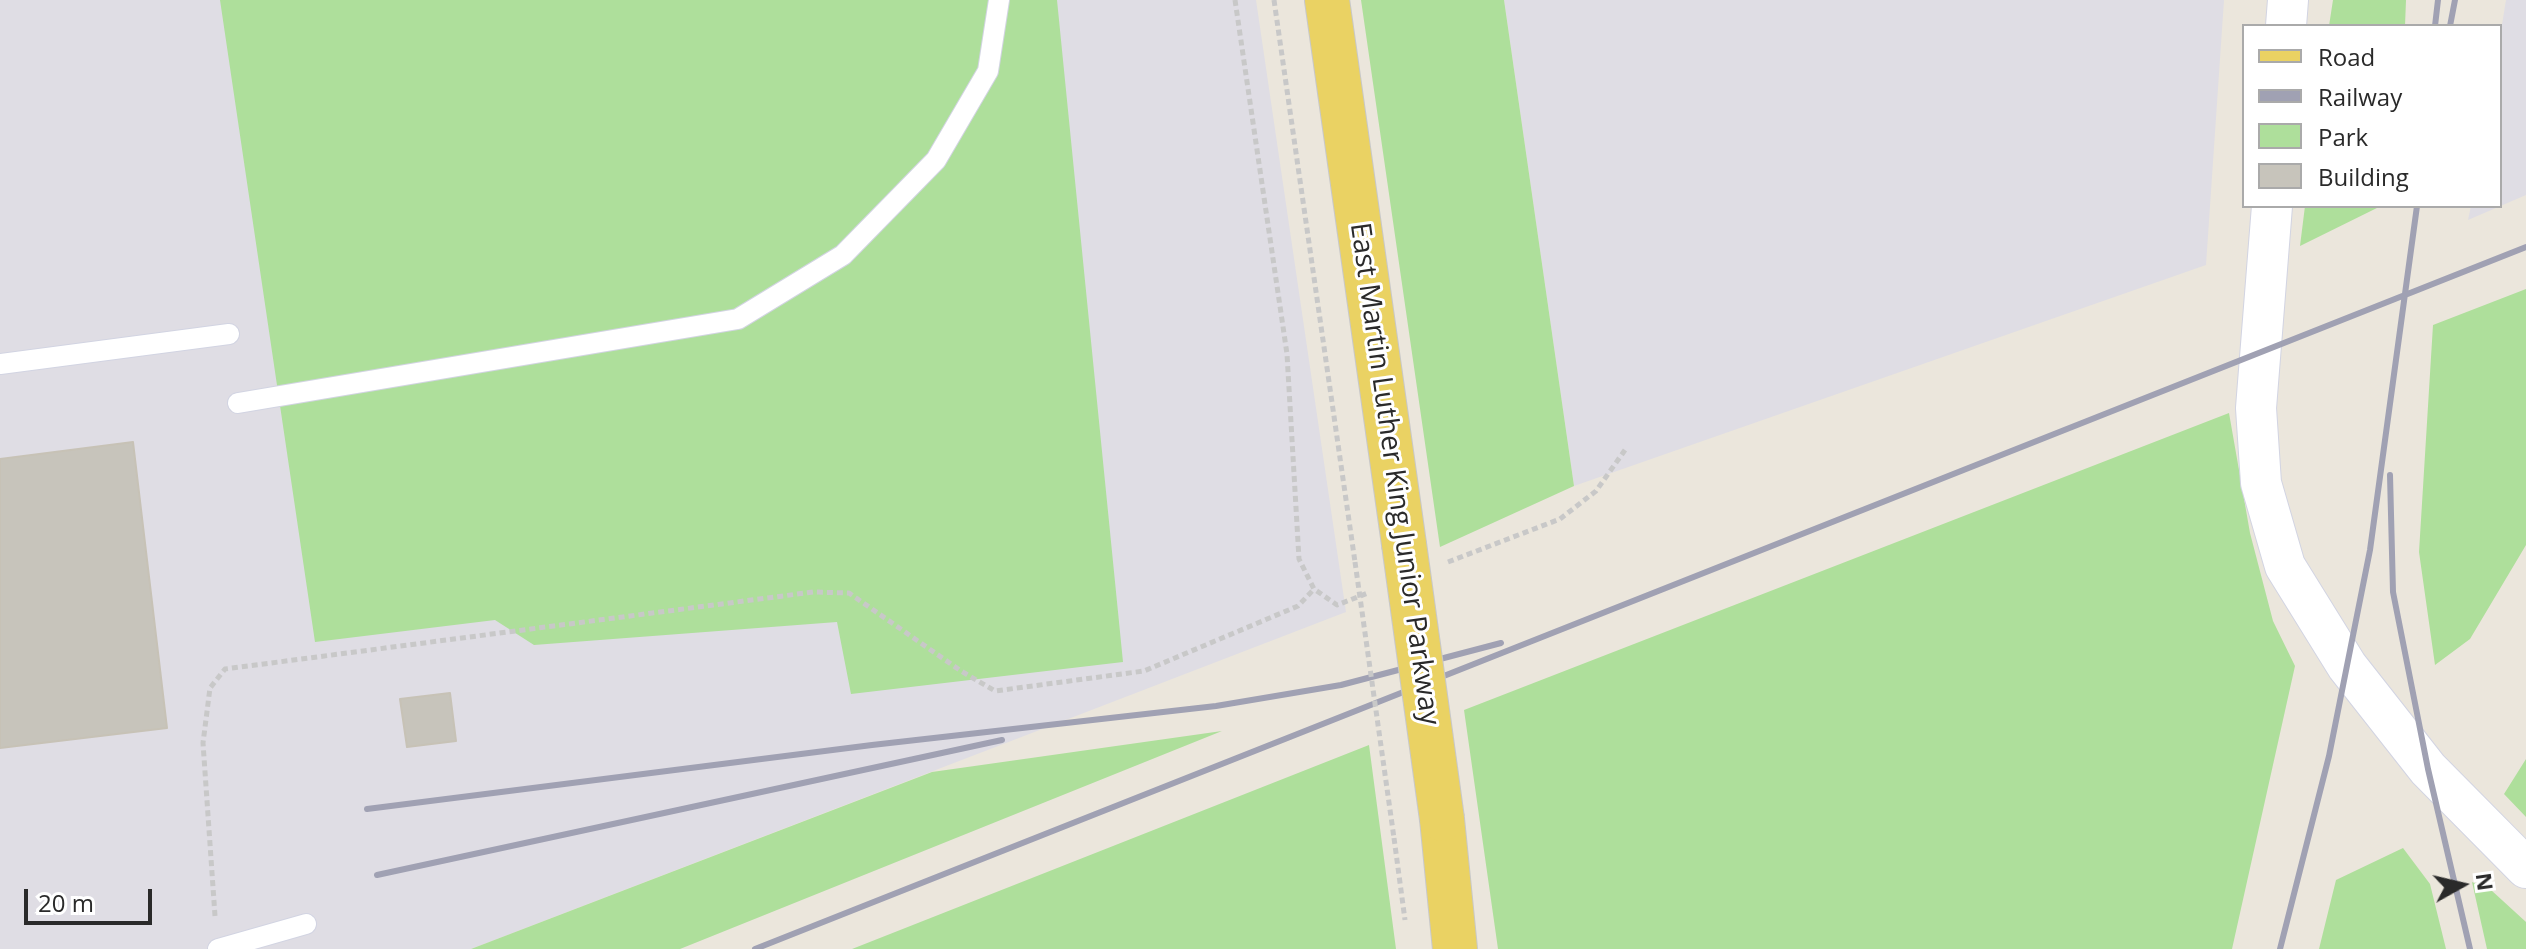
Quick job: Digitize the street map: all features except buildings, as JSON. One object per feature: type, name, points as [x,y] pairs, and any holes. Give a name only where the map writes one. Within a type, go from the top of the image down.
[{"type":"main road","name":"East Martin Luther King Junior Parkway","points":[[1327,0],[1442,819],[1455,949]]},
{"type":"street","points":[[2286,24],[2288,0]]},
{"type":"street","points":[[2272,208],[2256,408],[2261,483],[2285,566],[2347,666],[2428,769],[2526,868]]},
{"type":"lane","points":[[238,403],[738,319],[843,255],[936,160],[988,71],[999,0]]},
{"type":"lane","points":[[0,364],[229,334]]},
{"type":"lane","points":[[219,949],[306,924]]},
{"type":"path","points":[[1274,0],[1405,921]]},
{"type":"path","points":[[219,949],[203,743],[210,688],[225,669],[813,592],[849,593],[995,691],[1144,671],[1298,606],[1314,589]]},
{"type":"shaded area","points":[[0,0],[1256,0],[1346,612],[471,949],[0,949]]},
{"type":"shaded area","points":[[1504,0],[2224,0],[2206,265],[1574,486]]},
{"type":"shaded area","points":[[2506,0],[2526,0],[2526,195],[2502,205],[2502,25]]},
{"type":"shaded area","points":[[2471,208],[2496,208],[2468,220]]},
{"type":"green space","points":[[220,0],[1057,0],[1123,662],[851,694],[837,622],[534,645],[495,620],[315,642]]},
{"type":"green space","points":[[1361,0],[1504,0],[1574,486],[1440,547]]},
{"type":"green space","points":[[2333,0],[2406,0],[2405,24],[2329,24]]},
{"type":"green space","points":[[2305,208],[2377,208],[2300,246]]},
{"type":"green space","points":[[2526,289],[2526,545],[2470,639],[2435,665],[2419,552],[2433,325]]},
{"type":"green space","points":[[2229,413],[2250,533],[2273,621],[2295,666],[2232,949],[1498,949],[1464,710]]},
{"type":"green space","points":[[1222,731],[680,949],[471,949],[932,772]]},
{"type":"green space","points":[[1369,745],[1396,949],[852,949]]},
{"type":"green space","points":[[2526,759],[2526,817],[2504,794]]},
{"type":"green space","points":[[2403,848],[2430,884],[2446,949],[2319,949],[2336,880]]},
{"type":"green space","points":[[2472,882],[2491,890],[2526,922],[2526,949],[2487,949]]},
{"type":"railway","points":[[2435,24],[2438,0]]},
{"type":"railway","points":[[2450,24],[2455,0]]},
{"type":"railway","points":[[2280,949],[2329,756],[2370,550],[2417,208]]},
{"type":"railway","points":[[755,949],[2526,247]]},
{"type":"railway","points":[[2390,475],[2393,592],[2428,769],[2470,949]]},
{"type":"railway","points":[[367,809],[872,745],[1216,706],[1341,685],[1501,643]]},
{"type":"railway","points":[[377,875],[1002,740]]}]
